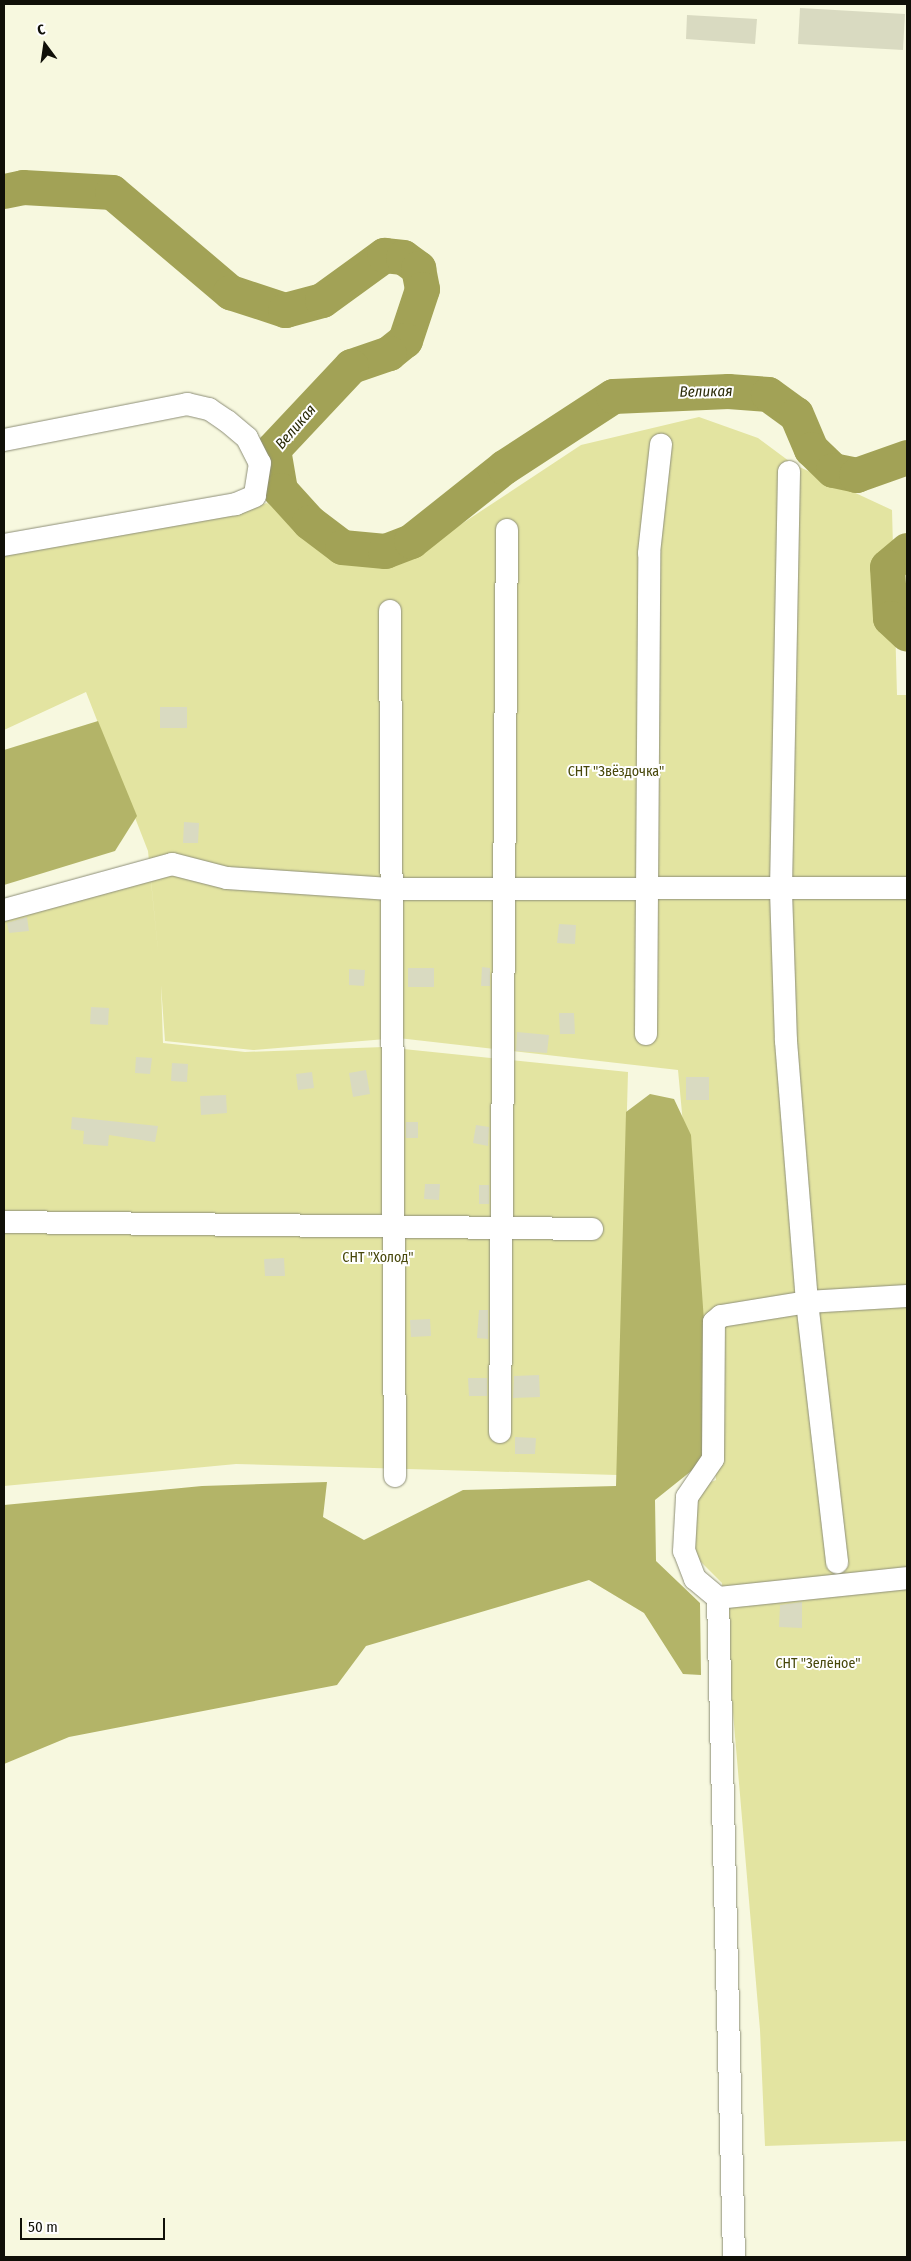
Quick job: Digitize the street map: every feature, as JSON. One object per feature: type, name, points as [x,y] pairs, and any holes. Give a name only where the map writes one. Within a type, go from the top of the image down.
[{"type":"street","points":[[4,440],[187,404],[209,409],[227,421],[247,438],[260,464],[256,496],[236,504],[4,545]]},
{"type":"street","points":[[646,1034],[649,553],[661,445]]},
{"type":"street","points":[[789,472],[781,891],[786,1041],[807,1302],[837,1562]]},
{"type":"street","points":[[500,1432],[499,1228],[506,888],[507,530]]},
{"type":"street","points":[[390,611],[390,889],[395,1476]]},
{"type":"street","points":[[4,910],[172,864],[227,878],[390,889],[647,888],[781,891],[907,888]]},
{"type":"street","points":[[4,1222],[592,1229]]},
{"type":"street","points":[[907,1296],[807,1302],[721,1316],[714,1322],[713,1459],[686,1497],[684,1551],[696,1579],[718,1598],[907,1578]]},
{"type":"street","points":[[718,1598],[734,2257]]},
{"type":"green space","points":[[699,417],[758,438],[793,464],[892,510],[897,695],[907,695],[907,2141],[765,2146],[760,2030],[722,1583],[694,1555],[696,1488],[716,1480],[678,1070],[398,1038],[253,1050],[165,1041],[161,985],[163,1043],[245,1052],[384,1047],[628,1072],[617,1475],[236,1464],[4,1486],[4,915],[150,872],[160,970],[148,851],[86,692],[4,730],[4,556],[227,515],[267,503],[350,559],[407,560],[581,445]]},
{"type":"shaded area","points":[[98,721],[137,816],[115,851],[4,885],[4,750]]},
{"type":"shaded area","points":[[650,1094],[674,1099],[691,1135],[706,1350],[705,1460],[655,1500],[656,1561],[700,1603],[701,1675],[683,1674],[644,1613],[589,1580],[366,1646],[337,1685],[69,1737],[4,1764],[4,1505],[202,1486],[327,1482],[323,1517],[364,1540],[463,1490],[616,1486],[626,1112]]},
{"type":"building","points":[[800,8],[905,14],[903,50],[798,44]]},
{"type":"building","points":[[687,15],[757,19],[755,44],[686,39]]},
{"type":"building","points":[[160,707],[187,707],[187,728],[160,728]]},
{"type":"building","points":[[184,822],[199,823],[198,843],[183,843]]},
{"type":"building","points":[[27,917],[29,931],[9,933],[7,923]]},
{"type":"building","points":[[559,924],[576,925],[575,944],[557,943]]},
{"type":"building","points":[[482,967],[490,968],[490,986],[481,986]]},
{"type":"building","points":[[408,968],[434,968],[434,987],[408,987]]},
{"type":"building","points":[[349,969],[365,970],[364,986],[349,985]]},
{"type":"building","points":[[91,1007],[109,1008],[108,1025],[90,1024]]},
{"type":"building","points":[[559,1013],[574,1013],[575,1034],[560,1034]]},
{"type":"building","points":[[517,1032],[549,1035],[547,1053],[516,1051]]},
{"type":"building","points":[[136,1057],[152,1058],[150,1074],[135,1073]]},
{"type":"building","points":[[172,1063],[188,1064],[187,1082],[171,1081]]},
{"type":"building","points":[[366,1070],[370,1094],[353,1097],[349,1073]]},
{"type":"building","points":[[312,1072],[314,1088],[298,1090],[296,1074]]},
{"type":"building","points":[[686,1077],[709,1077],[709,1100],[686,1100]]},
{"type":"building","points":[[226,1095],[227,1113],[201,1115],[200,1096]]},
{"type":"building","points":[[72,1117],[158,1126],[155,1142],[109,1135],[108,1146],[83,1144],[84,1131],[71,1129]]},
{"type":"building","points":[[406,1122],[418,1122],[418,1138],[406,1138]]},
{"type":"building","points":[[476,1125],[489,1127],[488,1146],[473,1143]]},
{"type":"building","points":[[425,1184],[440,1184],[439,1200],[424,1199]]},
{"type":"building","points":[[479,1185],[489,1185],[489,1204],[479,1204]]},
{"type":"building","points":[[284,1258],[285,1276],[265,1276],[264,1259]]},
{"type":"building","points":[[479,1310],[488,1310],[488,1339],[477,1338]]},
{"type":"building","points":[[430,1319],[431,1336],[411,1337],[410,1320]]},
{"type":"building","points":[[539,1375],[540,1397],[513,1398],[514,1376]]},
{"type":"building","points":[[468,1378],[487,1378],[487,1396],[469,1396]]},
{"type":"building","points":[[515,1437],[536,1438],[535,1454],[515,1454]]},
{"type":"building","points":[[802,1602],[802,1628],[779,1627],[780,1605]]},
{"type":"waterway","name":"Великая","points":[[4,191],[23,187],[112,192],[230,292],[285,310],[322,300],[384,255],[403,257],[418,268],[422,289],[405,340],[389,353],[351,366],[273,449],[280,490],[309,522],[342,547],[385,551],[411,541],[504,467],[613,396],[728,391],[768,394],[796,414],[811,449],[833,470],[856,475],[907,457]]},
{"type":"waterway","name":"Великая","points":[[907,550],[887,567],[890,618],[907,634]]},
{"type":"park label","name":"СНТ \"Звёздочка\"","points":[[616,772]]},
{"type":"park label","name":"СНТ \"Холод\"","points":[[378,1258]]},
{"type":"park label","name":"СНТ \"Зелёное\"","points":[[818,1664]]}]
